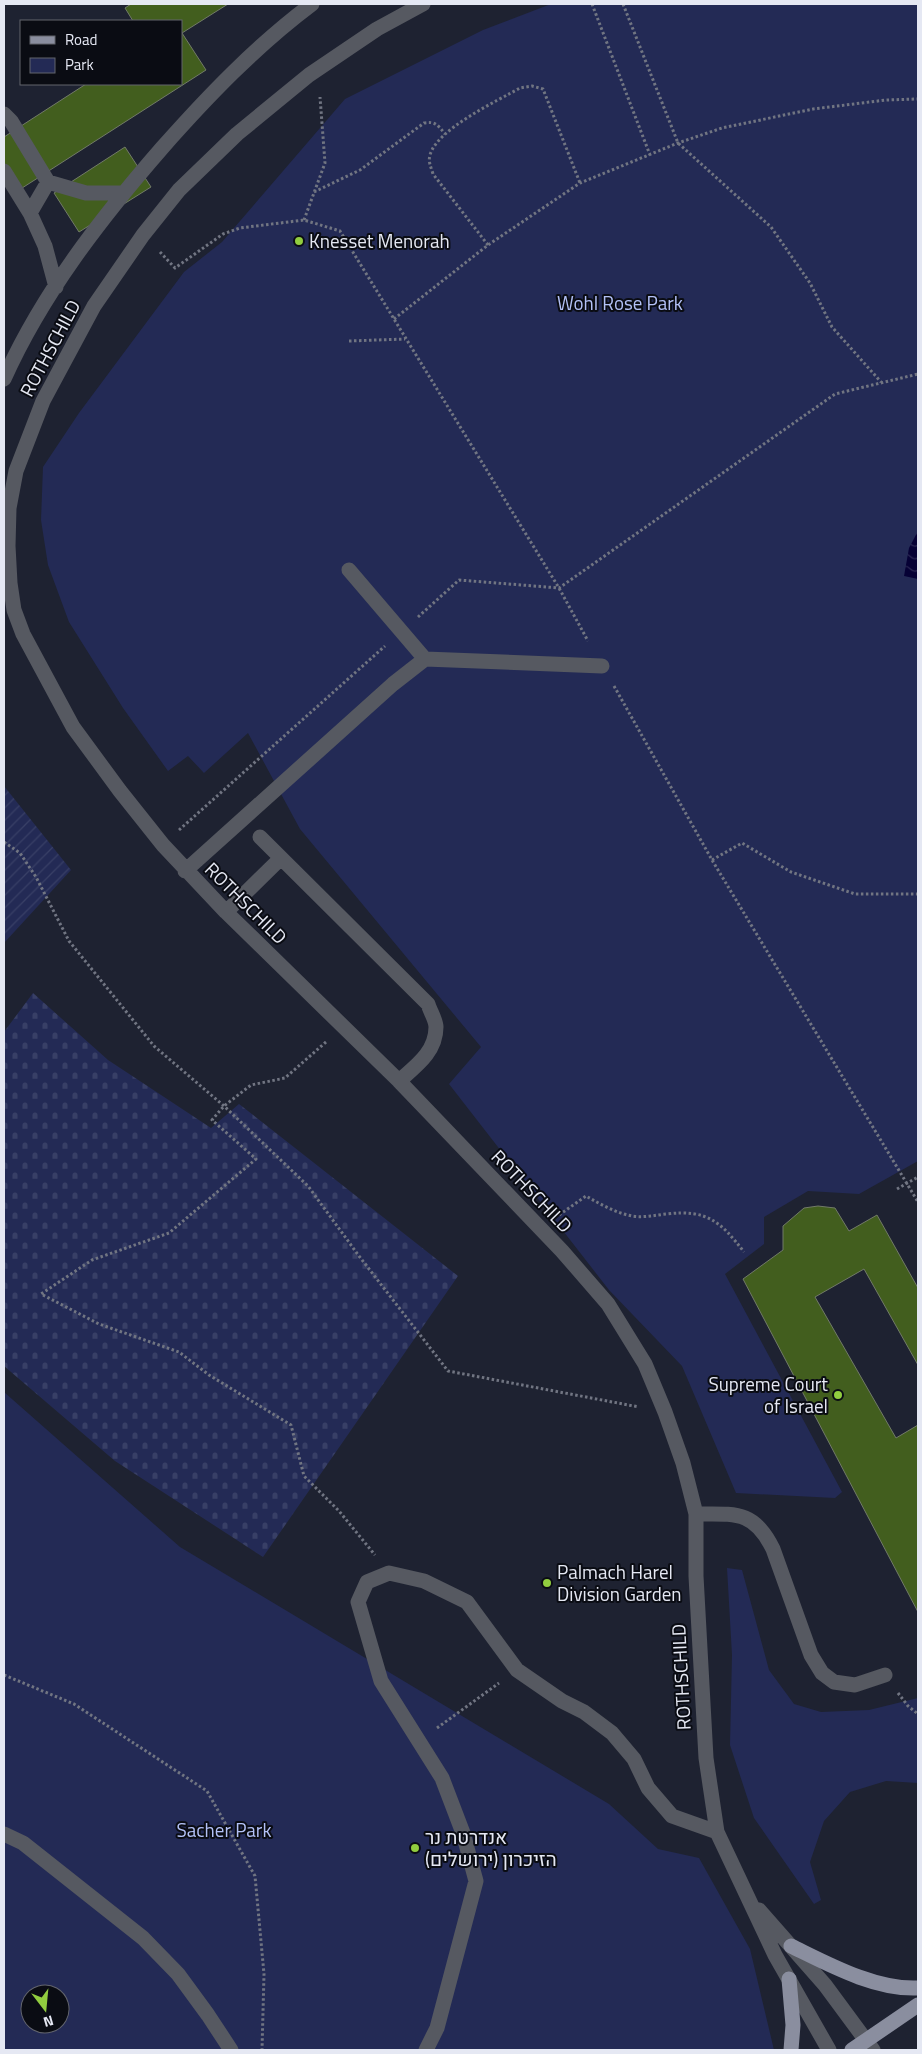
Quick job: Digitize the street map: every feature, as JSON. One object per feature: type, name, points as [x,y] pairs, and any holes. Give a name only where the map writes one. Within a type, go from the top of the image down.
[{"type":"main road","points":[[791,1946],[841,1971],[878,1982],[918,1988]]},
{"type":"main road","points":[[789,1979],[793,2025],[791,2050]]},
{"type":"main road","points":[[852,2050],[870,2045],[918,2005]]},
{"type":"street","points":[[4,379],[30,329],[56,287],[93,232],[124,193],[207,97],[259,47],[312,4]]},
{"type":"street","name":"ROTHSCHILD","points":[[423,4],[377,29],[308,75],[237,134],[179,190],[144,235],[94,306],[44,401],[16,471],[9,508],[7,583],[9,612],[23,634],[73,727],[163,845],[185,871],[399,1081],[562,1251],[608,1304],[645,1364],[684,1463],[696,1514],[696,1586],[706,1758],[717,1832],[745,1893],[789,1979],[829,2050]]},
{"type":"street","points":[[4,114],[11,121],[48,182],[86,193],[124,193]]},
{"type":"street","points":[[4,171],[30,213],[45,246],[56,287]]},
{"type":"street","points":[[30,213],[48,182]]},
{"type":"street","points":[[349,570],[425,659]]},
{"type":"street","points":[[185,871],[393,684],[425,659],[602,666]]},
{"type":"street","points":[[260,837],[428,1004],[436,1025],[433,1043],[424,1059],[399,1081]]},
{"type":"street","points":[[226,912],[281,858]]},
{"type":"street","points":[[696,1514],[738,1514],[757,1525],[766,1536],[773,1549],[810,1655],[822,1673],[834,1682],[855,1685],[885,1675]]},
{"type":"street","points":[[426,2050],[438,2028],[476,1881],[464,1833],[442,1778],[381,1682],[358,1602],[367,1582],[389,1573],[424,1581],[466,1602],[517,1670],[562,1701],[584,1712],[612,1733],[634,1759],[648,1788],[672,1816],[717,1832]]},
{"type":"street","points":[[4,1834],[23,1844],[143,1938],[178,1974],[231,2050]]},
{"type":"street","name":"ROTHSCHILD","points":[[745,1893],[825,1985],[870,2045]]},
{"type":"path","points":[[592,4],[650,155]]},
{"type":"path","points":[[623,4],[678,143],[771,227],[810,283],[832,326],[881,382]]},
{"type":"path","points":[[488,245],[433,174],[429,164],[430,154],[444,134],[520,88],[532,86],[543,89],[580,183]]},
{"type":"path","points":[[304,220],[325,163],[320,96]]},
{"type":"path","points":[[394,319],[488,245],[580,183],[678,143],[722,128],[813,109],[886,100],[918,99]]},
{"type":"path","points":[[314,192],[360,170],[424,123],[432,122],[438,124],[444,134]]},
{"type":"path","points":[[144,235],[175,268],[223,234],[240,228],[304,220],[340,231],[558,588],[712,860],[918,1202]]},
{"type":"path","points":[[350,341],[406,339]]},
{"type":"path","points":[[466,580],[558,588],[835,394],[918,374]]},
{"type":"path","points":[[163,845],[365,664]]},
{"type":"path","points":[[4,842],[20,853],[36,877],[69,941],[154,1046],[224,1106],[308,1186],[359,1256],[448,1371],[665,1412]]},
{"type":"path","points":[[712,860],[742,843],[791,872],[855,894],[918,894]]},
{"type":"path","points":[[344,1027],[285,1078],[251,1085],[224,1106],[212,1120],[256,1159],[169,1233],[92,1260],[41,1294],[100,1324],[179,1352],[209,1375],[291,1425],[304,1476],[339,1511],[389,1573]]},
{"type":"path","points":[[897,1189],[918,1177]]},
{"type":"path","points":[[573,1205],[586,1196],[608,1208],[632,1216],[647,1217],[681,1212],[709,1217],[726,1229],[744,1252]]},
{"type":"path","points":[[419,1741],[517,1670]]},
{"type":"path","points":[[4,1674],[74,1704],[206,1791],[256,1876],[264,1974],[262,2050]]},
{"type":"path","points":[[885,1675],[908,1706],[918,1714]]},
{"type":"green space","name":"Wohl Rose Park","points":[[551,4],[918,4],[918,1161],[859,1194],[808,1191],[764,1217],[764,1244],[725,1274],[842,1492],[835,1498],[736,1493],[682,1366],[609,1290],[449,1084],[481,1047],[300,829],[248,733],[204,773],[188,756],[168,771],[123,708],[69,622],[48,565],[41,520],[43,467],[79,413],[184,272],[222,242],[345,99],[483,30]]},
{"type":"green space","points":[[4,786],[71,870],[4,943]]},
{"type":"green space","points":[[33,993],[108,1060],[211,1128],[239,1104],[458,1276],[263,1557],[115,1461],[4,1366],[4,1032]]},
{"type":"green space","name":"Sacher Park","points":[[4,1392],[180,1547],[609,1804],[658,1849],[699,1858],[750,1949],[774,2050],[4,2050]]},
{"type":"green space","points":[[727,1568],[742,1570],[769,1670],[794,1704],[821,1712],[869,1710],[918,1698],[918,1783],[886,1781],[850,1792],[824,1821],[810,1862],[821,1900],[814,1904],[754,1818],[730,1745],[732,1655]]},
{"type":"water","points":[[918,531],[918,579],[904,576],[909,548]]},
{"type":"building","points":[[131,4],[228,4],[182,33],[182,20],[132,20],[125,8]]},
{"type":"building","points":[[182,33],[206,70],[19,190],[4,167],[4,137],[84,85],[182,85]]},
{"type":"building","points":[[125,147],[151,187],[79,232],[54,193]]},
{"type":"building","name":"Supreme Court of Israel","points":[[818,1206],[835,1208],[849,1231],[877,1215],[918,1288],[918,1365],[864,1269],[815,1297],[896,1438],[918,1425],[918,1612],[743,1279],[783,1250],[783,1226],[804,1208]]},
{"type":"place","name":"Knesset Menorah","points":[[299,241]]},
{"type":"place","name":"Supreme Court of Israel","points":[[838,1395]]},
{"type":"place","name":"Palmach Harel Division Garden","points":[[547,1583]]},
{"type":"place","name":"אנדרטת נר הזיכרון (ירושלים)","points":[[415,1848]]}]
